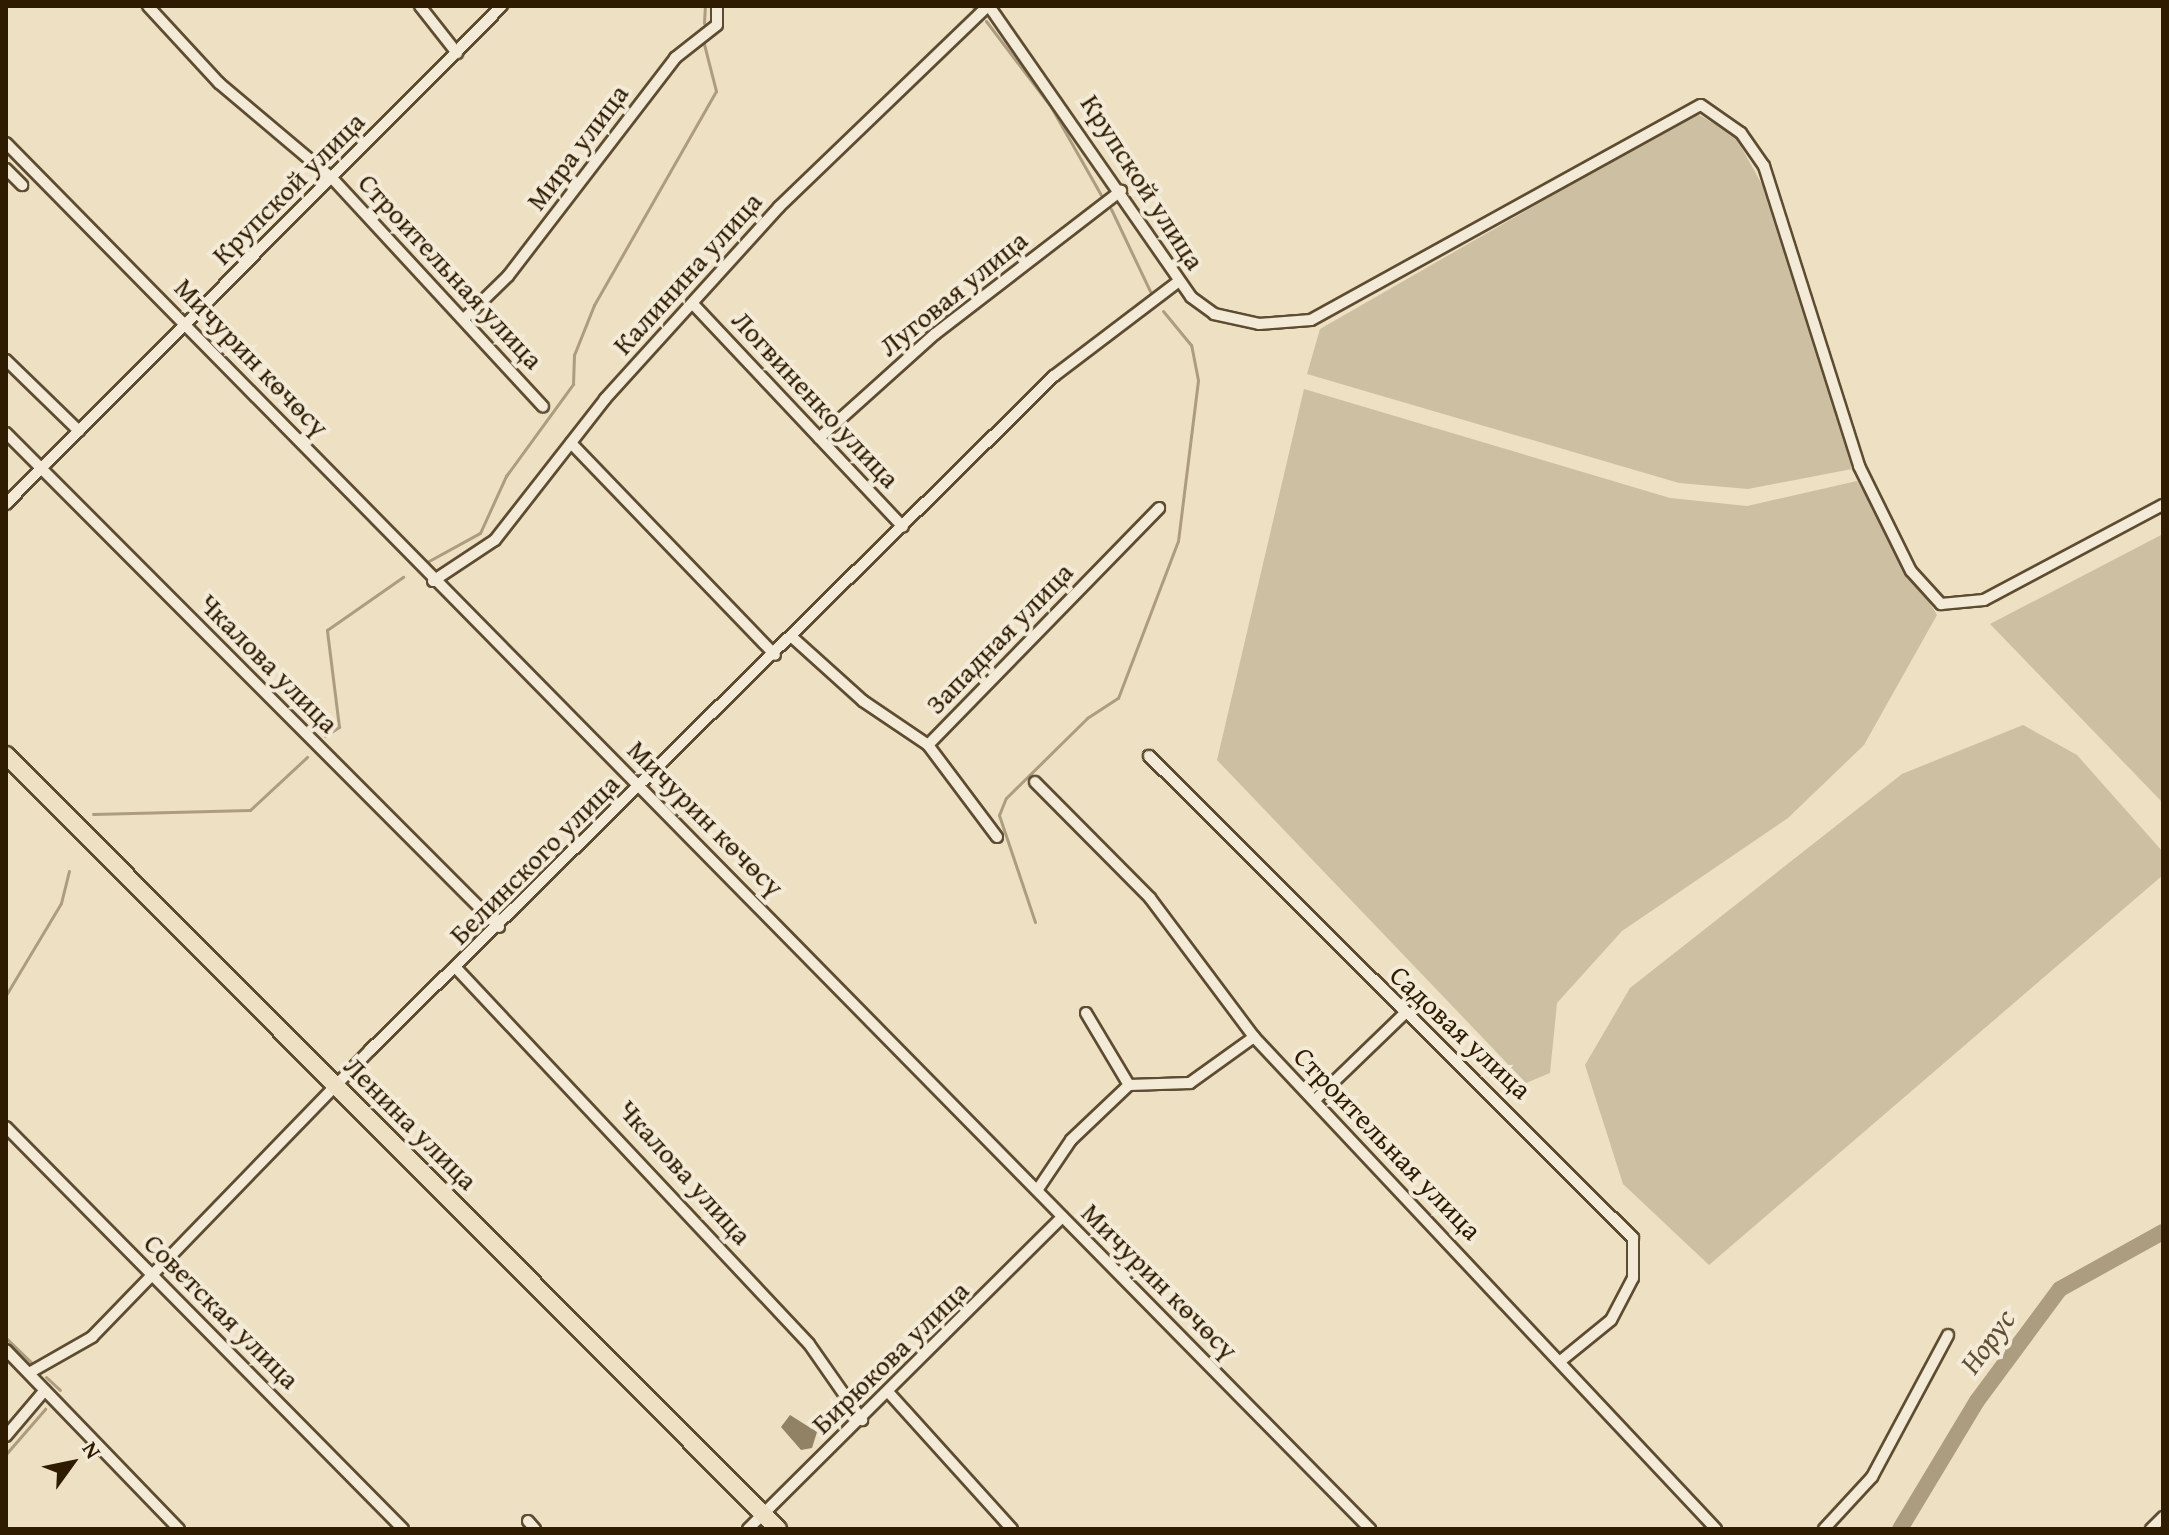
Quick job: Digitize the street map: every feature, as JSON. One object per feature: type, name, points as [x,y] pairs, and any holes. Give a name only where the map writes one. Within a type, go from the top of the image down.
[{"type":"main road","name":"Ленина улица","points":[[6,755],[778,1529]]},
{"type":"street","name":"Строительная улица","points":[[148,6],[219,83],[332,178],[466,317],[543,407]]},
{"type":"street","points":[[420,6],[457,53]]},
{"type":"street","name":"Крупской улица","points":[[6,504],[502,6]]},
{"type":"street","name":"Мира улица","points":[[466,317],[508,276],[675,58],[717,25],[717,6]]},
{"type":"street","name":"Крупской улица","points":[[988,6],[1121,191],[1179,281],[1214,314],[1293,326],[1701,105],[1741,133],[1771,178],[1859,466],[1911,571],[1941,604],[1984,600],[2163,505]]},
{"type":"street","name":"Калинина улица","points":[[433,581],[495,540],[571,443],[693,304],[886,98],[988,6]]},
{"type":"street","name":"Мичурин көчөсү","points":[[6,143],[187,322],[433,581],[641,787],[1370,1529]]},
{"type":"street","points":[[6,169],[22,185]]},
{"type":"street","name":"Луговая улица","points":[[819,438],[935,334],[1121,191]]},
{"type":"street","name":"Белинского улица","points":[[29,1373],[92,1337],[150,1272],[1054,376],[1179,281]]},
{"type":"street","name":"Логвиненко улица","points":[[693,304],[903,527]]},
{"type":"street","points":[[6,360],[79,431]]},
{"type":"street","name":"Чкалова улица","points":[[6,433],[499,927]]},
{"type":"street","points":[[571,443],[775,655]]},
{"type":"street","name":"Западная улица","points":[[792,637],[863,701],[928,745],[1159,508]]},
{"type":"street","points":[[928,745],[997,837]]},
{"type":"street","name":"Садовая улица","points":[[1149,756],[1404,1014],[1537,1135],[1633,1238],[1633,1278],[1611,1320],[1563,1359]]},
{"type":"street","name":"Строительная улица","points":[[1035,782],[1150,898],[1254,1037],[1563,1359],[1716,1529]]},
{"type":"street","name":"Чкалова улица","points":[[457,969],[809,1344],[862,1420]]},
{"type":"street","points":[[1086,1013],[1129,1085]]},
{"type":"street","points":[[1315,1100],[1404,1014]]},
{"type":"street","points":[[1038,1189],[1071,1140],[1129,1085],[1190,1083],[1254,1037]]},
{"type":"street","name":"Советская улица","points":[[6,1127],[403,1529]]},
{"type":"street","name":"Бирюкова улица","points":[[748,1529],[760,1511],[890,1394],[1062,1217]]},
{"type":"street","points":[[1824,1529],[1872,1477],[1948,1335]]},
{"type":"street","points":[[6,1350],[179,1529]]},
{"type":"street","points":[[6,1436],[45,1390]]},
{"type":"street","points":[[890,1394],[1012,1529]]},
{"type":"street","points":[[2151,1529],[2163,1517]]},
{"type":"shaded area","points":[[1696,113],[1735,136],[1774,206],[1852,469],[1748,489],[1679,483],[1307,374],[1320,329]]},
{"type":"shaded area","points":[[1304,389],[1670,498],[1747,506],[1857,481],[1937,615],[1864,745],[1788,818],[1622,931],[1557,1003],[1550,1073],[1526,1083],[1217,760]]},
{"type":"shaded area","points":[[2163,534],[2163,803],[1990,624]]},
{"type":"shaded area","points":[[2023,725],[2077,755],[2163,852],[2163,875],[1709,1265],[1623,1184],[1585,1065],[1630,988],[1902,774]]},
{"type":"building","points":[[790,1415],[817,1432],[812,1448],[801,1450],[781,1427]]},
{"type":"waterway","points":[[704,23],[705,6]]},
{"type":"waterway","points":[[986,21],[1051,107],[1101,195]]},
{"type":"waterway","points":[[427,562],[480,533],[506,476],[573,384],[574,355],[594,305],[716,91],[704,44]]},
{"type":"waterway","points":[[1111,209],[1150,291]]},
{"type":"waterway","points":[[1035,922],[999,815],[1006,798],[1087,718],[1118,698],[1178,541],[1198,380],[1191,345],[1163,311]]},
{"type":"waterway","points":[[325,736],[339,727],[327,630],[403,577]]},
{"type":"waterway","points":[[93,814],[250,810],[307,757]]},
{"type":"waterway","points":[[6,995],[61,903],[69,871]]},
{"type":"waterway","name":"Норус","points":[[1900,1529],[1977,1401],[2060,1289],[2163,1232]]},
{"type":"waterway","points":[[6,1338],[31,1362]]},
{"type":"waterway","points":[[46,1377],[60,1390]]},
{"type":"waterway","points":[[6,1454],[45,1409]]}]
